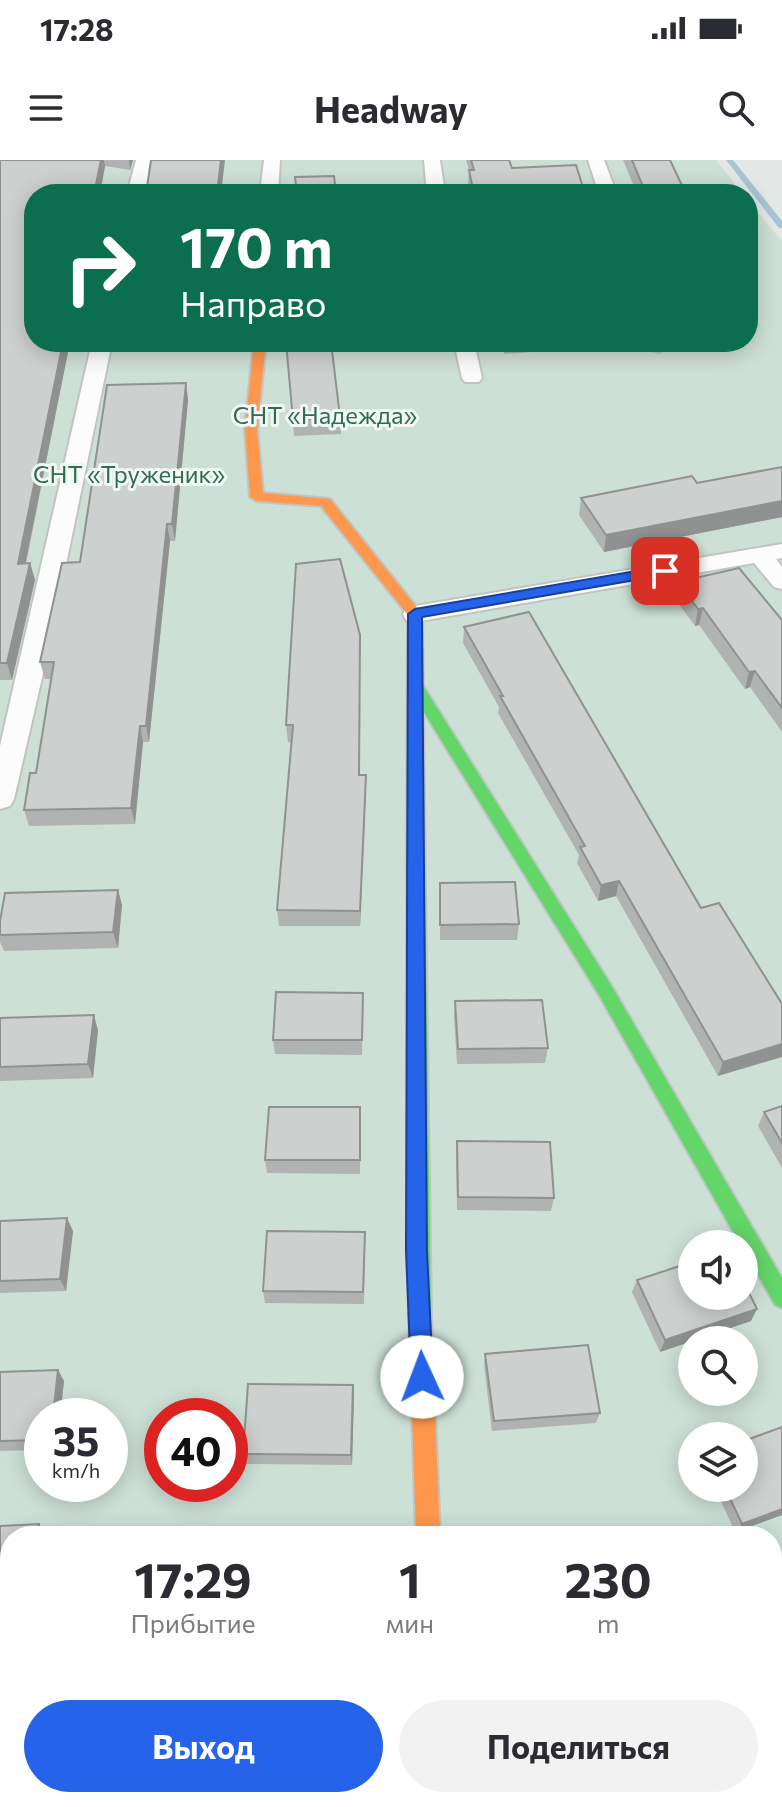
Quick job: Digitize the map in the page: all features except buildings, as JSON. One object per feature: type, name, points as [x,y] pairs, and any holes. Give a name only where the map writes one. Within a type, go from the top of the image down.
[{"type":"street","points":[[138,184],[144,160]]},
{"type":"street","points":[[270,184],[272,160]]},
{"type":"street","points":[[432,160],[435,184]]},
{"type":"street","points":[[596,160],[604,184]]},
{"type":"street","points":[[0,799],[35,656],[100,352]]},
{"type":"street","points":[[259,352],[251,429],[257,497],[325,502],[415,614],[417,1251],[428,1526]]},
{"type":"street","points":[[466,352],[472,378]]},
{"type":"street","points":[[415,614],[770,552],[782,582]]},
{"type":"street","points":[[417,688],[479,782],[671,1098],[782,1298]]},
{"type":"green space","points":[[0,160],[716,160],[735,184],[24,184],[24,352],[758,352],[758,212],[782,241],[782,1526],[0,1526]]},
{"type":"waterway","points":[[729,160],[748,184]]},
{"type":"waterway","points":[[758,196],[782,226]]},
{"type":"traffic: fast","points":[[417,688],[605,990],[782,1298]]},
{"type":"traffic: fast","points":[[416,894],[420,1317]]},
{"type":"traffic: slow","points":[[259,352],[251,429],[257,497],[325,502],[415,614],[416,894]]},
{"type":"traffic: slow","points":[[420,1317],[428,1526]]},
{"type":"route","points":[[422,1377],[417,1251],[415,614],[665,571]]},
{"type":"park label","name":"СНТ «Надежда»","points":[[325,416]]},
{"type":"park label","name":"СНТ «Труженик»","points":[[129,475]]}]
